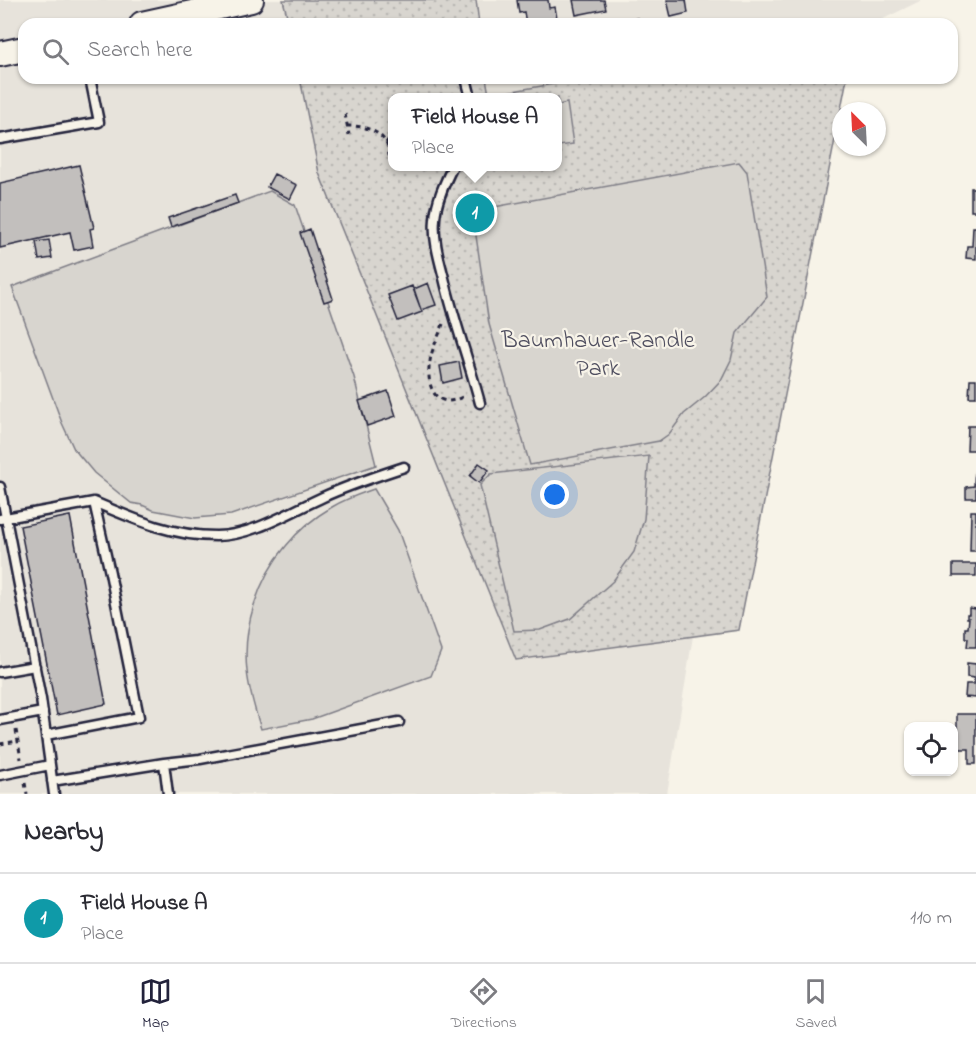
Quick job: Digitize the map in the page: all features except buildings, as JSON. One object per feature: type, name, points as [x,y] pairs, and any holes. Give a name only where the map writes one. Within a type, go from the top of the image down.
[{"type":"street","points":[[169,18],[251,0]]},
{"type":"street","points":[[0,54],[18,50]]},
{"type":"lane","points":[[0,139],[99,122],[91,84]]},
{"type":"lane","points":[[451,171],[434,217],[436,246],[480,403]]},
{"type":"lane","points":[[3,518],[94,502],[148,525],[179,533],[216,536],[239,534],[334,492],[404,467]]},
{"type":"lane","points":[[0,487],[3,518],[43,712],[54,793],[43,794]]},
{"type":"lane","points":[[46,735],[139,717],[94,502]]},
{"type":"lane","points":[[0,672],[34,666]]},
{"type":"lane","points":[[0,720],[43,712]]},
{"type":"lane","points":[[52,781],[200,759],[399,722]]},
{"type":"lane","points":[[164,763],[168,794]]},
{"type":"lane","points":[[0,775],[50,765]]},
{"type":"path","points":[[345,114],[349,135]]},
{"type":"path","points":[[347,126],[358,126],[375,132],[383,138],[388,152]]},
{"type":"path","points":[[451,306],[430,360],[428,371],[430,386],[439,397],[447,401],[468,394],[476,386]]},
{"type":"path","points":[[0,744],[18,741]]},
{"type":"shaded area","points":[[0,0],[290,0],[284,2],[287,18],[18,18],[18,84],[301,84],[319,173],[516,659],[693,636],[667,794],[0,794]]},
{"type":"shaded area","points":[[476,0],[922,0],[885,18],[478,18]]},
{"type":"shaded area","points":[[487,84],[553,84],[500,93],[488,93]]},
{"type":"green space","points":[[283,0],[476,0],[478,18],[288,18]]},
{"type":"green space","name":"Baumhauer-Randle Park","points":[[301,84],[487,84],[489,93],[388,93],[388,171],[562,171],[562,93],[501,93],[553,84],[846,84],[842,102],[832,102],[832,155],[739,630],[516,660],[319,173]]},
{"type":"green space","points":[[567,103],[573,144],[562,145],[562,104]]},
{"type":"green space","points":[[739,162],[747,172],[767,297],[737,333],[731,360],[721,380],[684,414],[669,434],[659,441],[530,465],[489,324],[475,229],[489,208]]},
{"type":"green space","points":[[270,191],[295,205],[354,377],[376,465],[231,515],[195,518],[131,503],[94,473],[74,449],[62,423],[12,287]]},
{"type":"green space","points":[[649,456],[644,519],[634,552],[613,581],[570,619],[540,630],[514,631],[480,485],[491,474]]},
{"type":"green space","points":[[374,489],[398,530],[441,651],[431,676],[312,719],[261,729],[249,686],[246,655],[254,605],[267,573],[291,540],[319,515],[337,504]]},
{"type":"place","name":"Field House A","points":[[475,213]]}]
